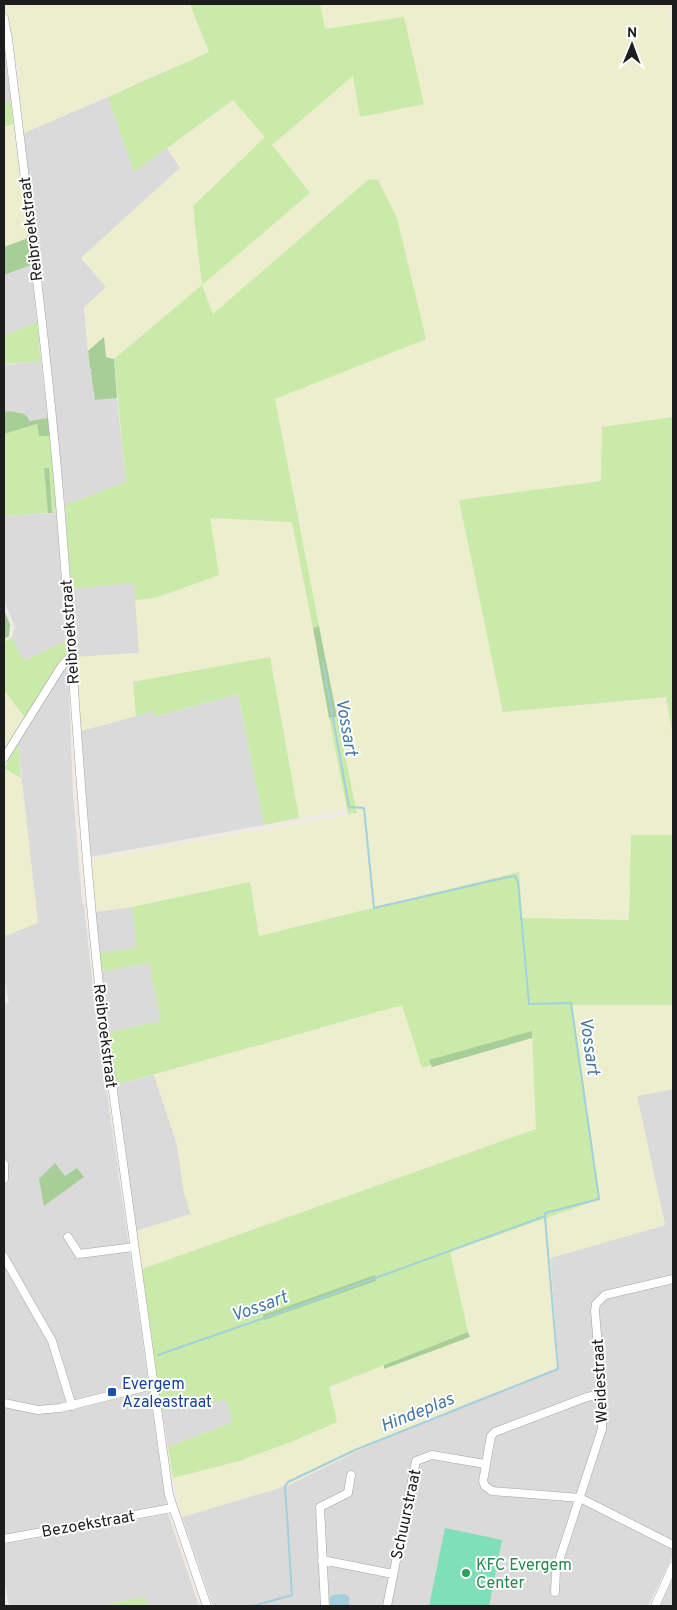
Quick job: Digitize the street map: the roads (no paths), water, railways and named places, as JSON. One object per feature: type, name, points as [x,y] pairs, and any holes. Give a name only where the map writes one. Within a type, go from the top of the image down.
[{"type":"street","name":"Reibroekstraat","points":[[4,18],[41,322],[59,490],[81,799],[94,942],[153,1385],[172,1508],[177,1517],[208,1606]]},
{"type":"street","points":[[4,758],[61,667],[71,656]]},
{"type":"street","points":[[4,1164],[4,1178]]},
{"type":"street","points":[[68,1237],[79,1254],[134,1247]]},
{"type":"street","points":[[4,1257],[52,1341],[72,1406]]},
{"type":"street","name":"Weidestraat","points":[[555,1592],[556,1570],[602,1429],[602,1394],[596,1304],[605,1295],[673,1278]]},
{"type":"street","points":[[4,1403],[38,1410],[60,1408],[153,1385]]},
{"type":"street","points":[[602,1394],[587,1397],[495,1432],[491,1436],[485,1464],[483,1481],[485,1486],[492,1491],[580,1498],[673,1545]]},
{"type":"street","name":"Schuurstraat","points":[[387,1606],[416,1461],[432,1455],[485,1464]]},
{"type":"street","points":[[325,1606],[320,1507],[348,1493],[352,1475]]},
{"type":"street","name":"Bezoekstraat","points":[[4,1538],[172,1508]]},
{"type":"street","points":[[322,1560],[393,1574]]},
{"type":"street","points":[[654,1606],[673,1566]]},
{"type":"water","points":[[345,1594],[349,1597],[349,1606],[330,1606],[330,1597]]},
{"type":"waterway","name":"Vossart","points":[[158,1355],[310,1302],[545,1216],[545,1213],[599,1199],[571,1003],[529,1004],[518,882],[515,876],[374,908],[364,808],[349,807],[323,663]]},
{"type":"waterway","name":"Hindeplas","points":[[253,1606],[292,1595],[285,1486],[288,1482],[355,1450],[558,1369],[545,1217]]},
{"type":"place","name":"Evergem Azaleastraat","points":[[112,1392]]},
{"type":"place","name":"KFC Evergem Center","points":[[466,1573]]}]
